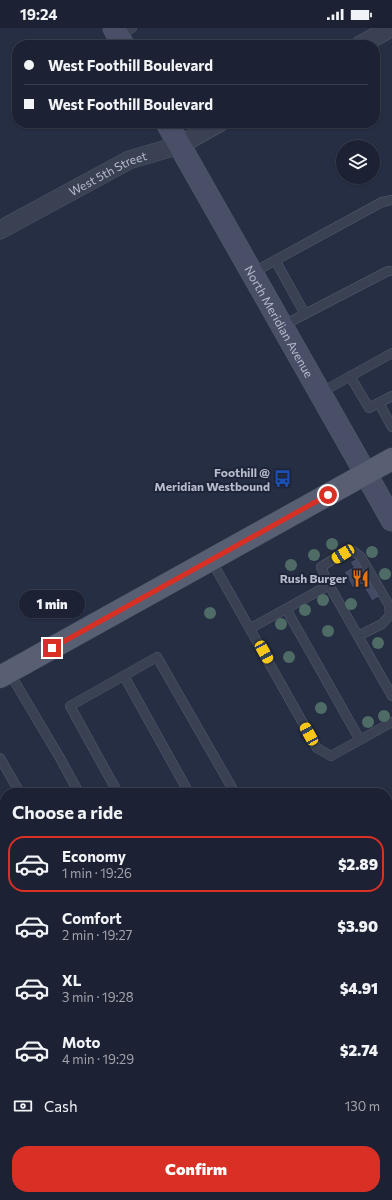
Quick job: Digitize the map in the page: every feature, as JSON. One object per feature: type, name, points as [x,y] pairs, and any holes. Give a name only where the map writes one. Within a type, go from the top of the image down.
[{"type":"main road","points":[[4,674],[392,460]]},
{"type":"street","points":[[369,40],[391,28]]},
{"type":"street","name":"North Meridian Avenue","points":[[170,128],[392,520]]},
{"type":"street","name":"West 5th Street","points":[[0,230],[129,160],[180,145],[210,128]]},
{"type":"lane","points":[[252,273],[382,202],[392,200]]},
{"type":"lane","points":[[275,260],[305,314]]},
{"type":"lane","points":[[282,326],[392,271]]},
{"type":"lane","points":[[320,393],[392,352]]},
{"type":"lane","points":[[350,376],[370,408],[392,396]]},
{"type":"lane","points":[[379,403],[392,426]]},
{"type":"lane","points":[[358,636],[382,624],[390,616],[389,605],[361,558],[353,551],[343,554],[321,567],[329,585],[392,696]]},
{"type":"lane","points":[[211,560],[317,748],[332,756],[392,722]]},
{"type":"lane","points":[[250,628],[329,585]]},
{"type":"lane","points":[[286,609],[360,740]]},
{"type":"lane","points":[[115,788],[70,706],[157,657],[232,788]]},
{"type":"lane","points":[[4,674],[60,758],[75,788]]},
{"type":"lane","points":[[124,676],[186,788]]},
{"type":"lane","points":[[0,758],[17,788]]},
{"type":"building","name":"Rush Burger","points":[[361,556],[383,595],[372,601],[362,584],[353,588],[344,572],[353,567],[350,562]]},
{"type":"place","name":"Foothill @ Meridian Westbound","points":[[283,479]]},
{"type":"place","name":"Rush Burger","points":[[360,578]]},
{"type":"route","points":[[52,648],[328,495]]}]
